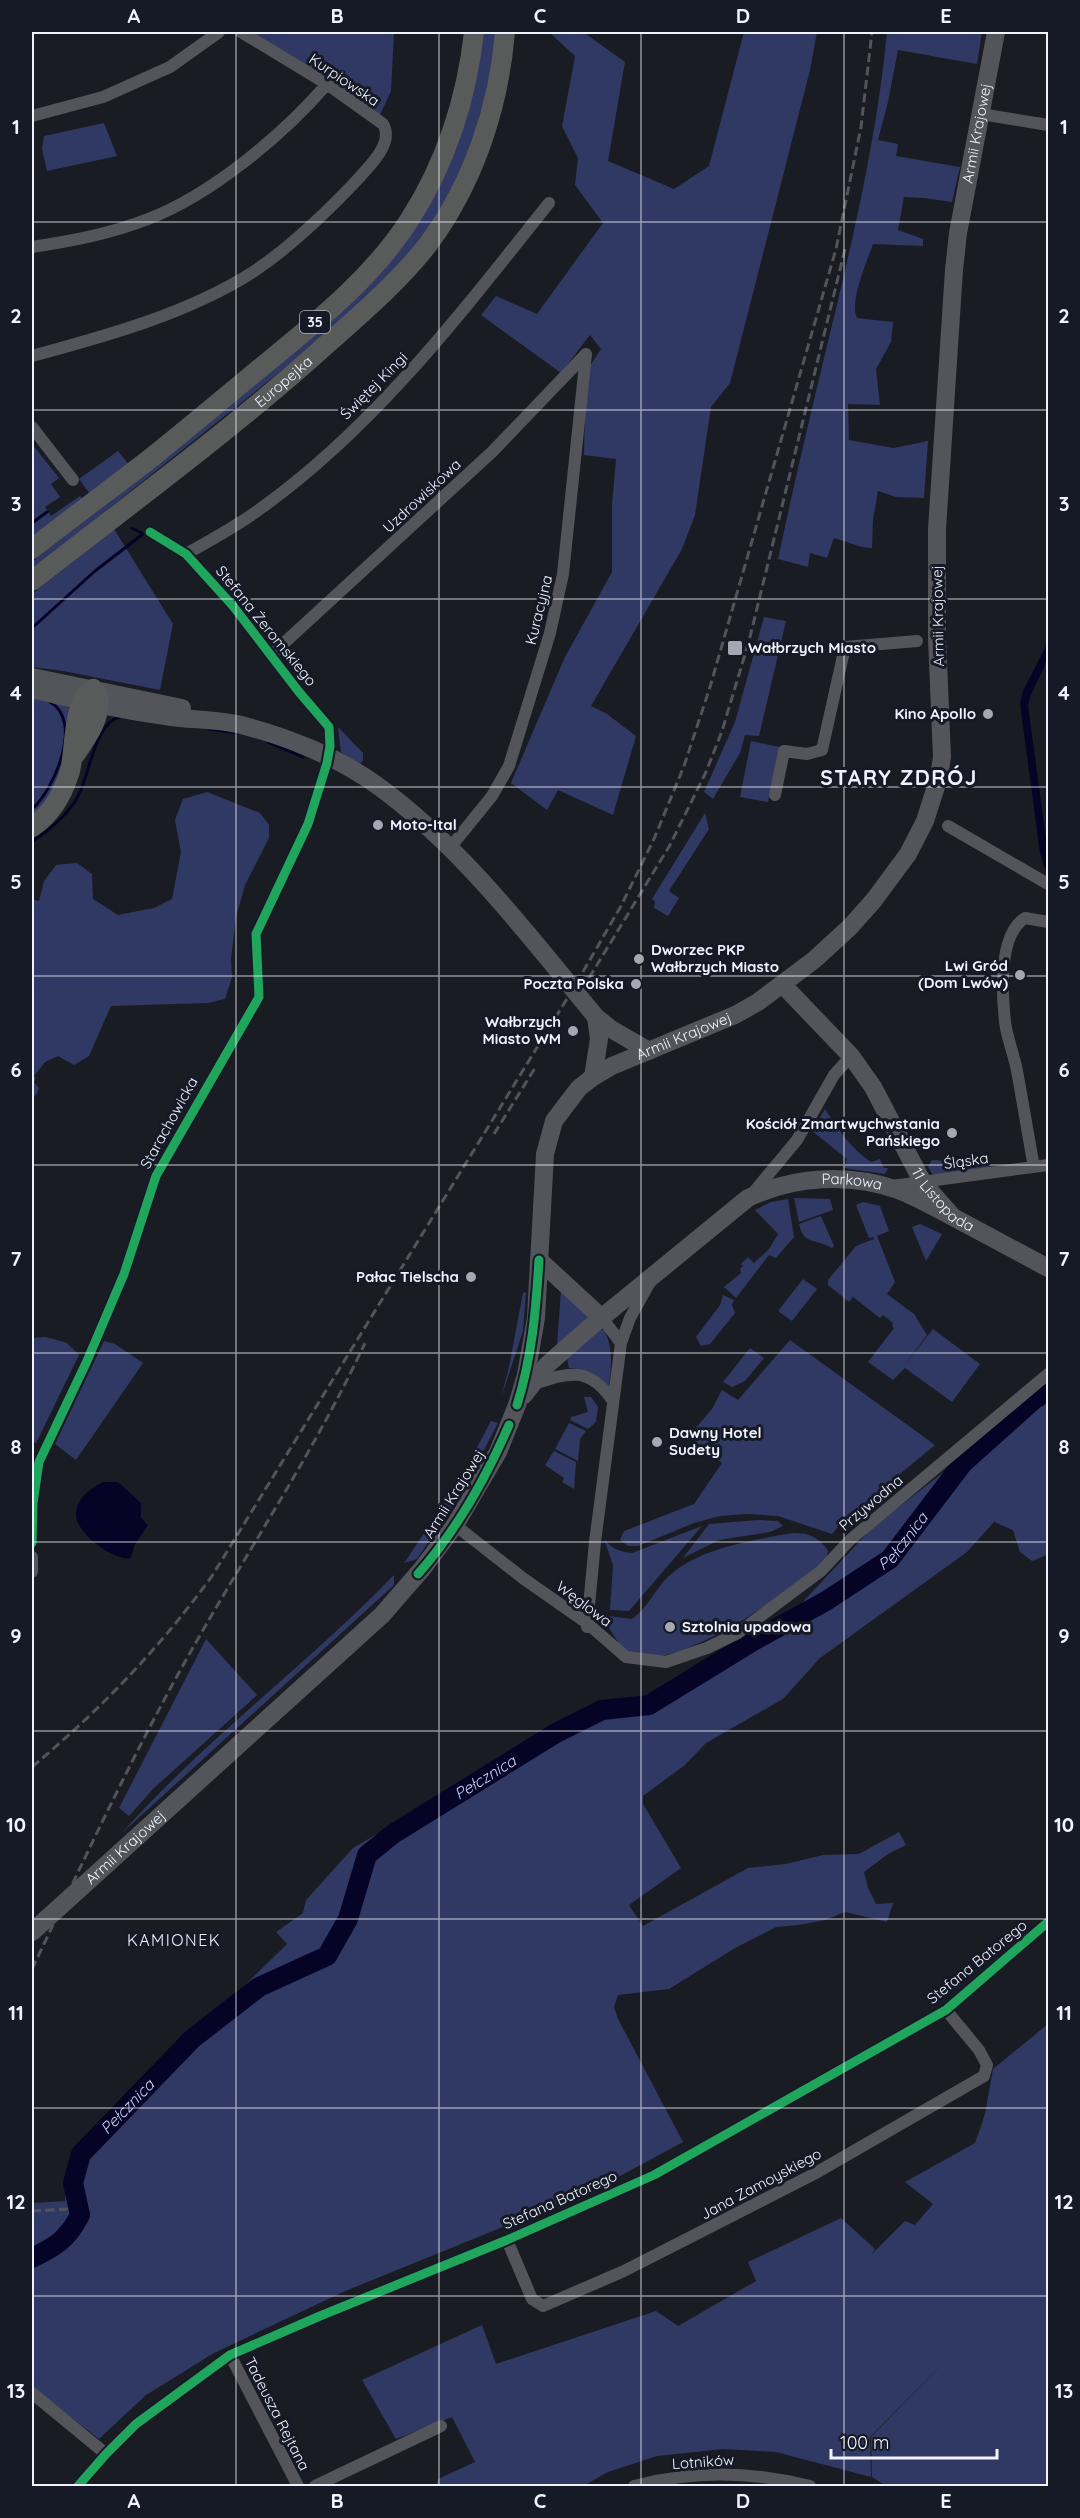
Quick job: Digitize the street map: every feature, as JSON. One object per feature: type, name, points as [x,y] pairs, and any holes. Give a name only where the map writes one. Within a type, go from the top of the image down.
[{"type":"main road","name":"Europejka","points":[[32,549],[151,458],[280,352],[353,288],[389,249],[410,219],[436,174],[456,121],[471,59],[474,32]]},
{"type":"main road","name":"Europejka","points":[[32,581],[294,374],[399,278],[429,243],[454,205],[481,144],[494,103],[505,32]]},
{"type":"main road","name":"Armii Krajowej","points":[[32,1932],[382,1615],[422,1569],[455,1525],[498,1452],[517,1406],[526,1375],[536,1318],[542,1172],[549,1136],[562,1109],[579,1088],[593,1077],[735,1015],[782,984],[832,945],[874,900],[917,838],[939,777],[942,746],[937,638],[938,509],[955,258],[996,32]]},
{"type":"main road","points":[[32,677],[91,698]]},
{"type":"main road","points":[[32,690],[91,698],[190,720],[220,722],[251,729],[311,749],[378,786],[414,814],[511,914],[596,1017],[610,1029],[649,1051]]},
{"type":"main road","points":[[32,827],[50,811],[59,799],[91,698]]},
{"type":"main road","name":"11 Listopada","points":[[782,984],[851,1056],[873,1087],[923,1183],[953,1217],[1043,1266]]},
{"type":"main road","points":[[593,1077],[599,1039],[596,1017]]},
{"type":"main road","name":"Parkowa","points":[[517,1406],[547,1365],[748,1198],[779,1185],[828,1179],[856,1181],[887,1187],[912,1196],[953,1217]]},
{"type":"main road","points":[[539,1260],[602,1318]]},
{"type":"street","points":[[32,116],[103,97],[170,67],[219,32]]},
{"type":"street","name":"Kurpiowska","points":[[32,356],[98,338],[179,308],[254,271],[323,216],[363,173],[386,143],[387,131],[383,124],[327,84],[241,32]]},
{"type":"street","points":[[32,247],[112,231],[167,210],[209,186],[241,163],[307,107],[327,84]]},
{"type":"street","points":[[981,114],[1048,125]]},
{"type":"street","name":"Świętej Kingi","points":[[186,555],[261,509],[329,452],[411,371],[549,203]]},
{"type":"street","name":"Uzdrowiskowa","points":[[271,655],[492,453],[586,354]]},
{"type":"street","name":"Kuracyjna","points":[[449,849],[501,783],[512,757],[550,633],[563,574],[586,354]]},
{"type":"street","points":[[32,427],[73,480]]},
{"type":"street","name":"Stefana Żeromskiego","points":[[150,532],[186,555],[233,606],[329,727],[331,737],[328,758]]},
{"type":"street","points":[[775,795],[784,751],[807,754],[822,750],[845,647],[917,642]]},
{"type":"street","name":"Starachowicka","points":[[32,1543],[33,1503],[39,1462],[87,1361],[124,1274],[156,1176],[259,997],[256,934],[308,824],[328,758]]},
{"type":"street","points":[[948,826],[1048,884]]},
{"type":"street","points":[[1034,1167],[1017,1070],[1005,1023],[1005,957],[1008,937],[1016,924],[1024,918],[1048,922]]},
{"type":"street","name":"Parkowa","points":[[748,1198],[797,1140],[834,1075],[851,1056]]},
{"type":"street","name":"Śląska","points":[[887,1187],[1048,1165]]},
{"type":"street","points":[[587,1627],[621,1343],[630,1318],[654,1276]]},
{"type":"street","points":[[602,1318],[621,1343]]},
{"type":"street","points":[[531,1384],[561,1374],[587,1376],[603,1386],[613,1401]]},
{"type":"street","name":"Przywodna","points":[[707,1648],[738,1633],[821,1571],[850,1540],[1048,1374]]},
{"type":"street","name":"Węglowa","points":[[455,1525],[627,1657],[666,1662],[707,1648]]},
{"type":"street","points":[[32,1557],[32,1572]]},
{"type":"street","name":"Stefana Batorego","points":[[78,2487],[136,2424],[230,2355],[507,2240],[654,2175],[946,2010],[1048,1922]]},
{"type":"street","name":"Jana Zamoyskiego","points":[[507,2240],[532,2299],[543,2306],[624,2271],[814,2174],[984,2076],[987,2065],[979,2050],[946,2010]]},
{"type":"street","name":"Tadeusza Rejtana","points":[[230,2355],[298,2487]]},
{"type":"street","points":[[32,2393],[106,2454]]},
{"type":"street","points":[[315,2487],[441,2426]]},
{"type":"street","name":"Lotników","points":[[634,2487],[684,2476],[721,2473],[782,2479],[810,2487]]},
{"type":"shaded area","points":[[252,32],[394,32],[391,91],[380,115],[323,75]]},
{"type":"shaded area","points":[[482,32],[498,32],[483,119],[450,195],[421,239],[380,287],[301,355],[32,570],[32,562],[243,392],[396,252]]},
{"type":"shaded area","points":[[549,32],[583,32],[625,62],[608,161],[674,189],[709,166],[744,32],[817,32],[810,70],[730,383],[711,407],[695,515],[682,549],[591,706],[607,714],[636,736],[613,815],[558,790],[547,810],[511,783],[565,657],[612,572],[612,505],[616,459],[584,455],[586,372],[601,349],[590,335],[561,373],[481,315],[496,296],[537,314],[603,223],[575,185],[578,158],[562,126],[575,56]]},
{"type":"shaded area","points":[[887,32],[982,32],[977,64],[898,50],[878,140],[898,144],[896,156],[960,167],[952,202],[904,197],[898,230],[923,239],[923,246],[873,244],[855,302],[857,318],[893,322],[891,342],[876,369],[880,405],[848,404],[849,440],[894,448],[928,441],[924,498],[896,497],[878,491],[873,520],[872,548],[834,538],[827,558],[810,553],[808,567],[778,559],[864,184]]},
{"type":"shaded area","points":[[104,123],[117,156],[47,171],[42,149],[44,136]]},
{"type":"shaded area","points":[[32,444],[59,478],[51,484],[60,497],[45,507],[51,516],[80,496],[82,498],[89,493],[79,479],[118,451],[130,466],[32,542]]},
{"type":"shaded area","points":[[114,529],[173,624],[160,690],[32,667],[32,594]]},
{"type":"shaded area","points":[[764,617],[786,621],[759,736],[745,735],[740,753],[713,799],[704,792],[735,722]]},
{"type":"shaded area","points":[[1048,642],[1044,668],[1028,705],[1048,854],[1048,871],[1044,867],[1040,853],[1020,703],[1023,691]]},
{"type":"shaded area","points":[[32,694],[68,707],[70,710],[63,770],[51,796],[32,817]]},
{"type":"shaded area","points":[[338,727],[363,753],[363,760],[359,766],[341,752]]},
{"type":"shaded area","points":[[751,741],[779,747],[768,802],[740,797]]},
{"type":"shaded area","points":[[207,792],[260,813],[269,825],[269,838],[245,885],[236,917],[231,959],[232,977],[225,999],[208,1003],[111,1006],[89,1056],[74,1065],[58,1056],[45,1062],[34,1076],[36,1078],[34,1082],[39,1088],[36,1095],[32,1097],[32,899],[39,901],[44,881],[56,865],[77,863],[92,874],[93,899],[118,915],[154,908],[172,899],[181,852],[175,820],[183,799]]},
{"type":"shaded area","points":[[705,813],[709,829],[669,891],[679,898],[668,916],[654,908],[655,901],[652,899]]},
{"type":"shaded area","points":[[825,1109],[857,1151],[871,1162],[880,1159],[884,1168],[888,1168],[885,1174],[844,1168],[847,1159],[812,1131]]},
{"type":"shaded area","points":[[932,1160],[980,1162],[992,1169],[935,1178],[928,1167]]},
{"type":"shaded area","points":[[794,1198],[830,1199],[833,1210],[799,1222]]},
{"type":"shaded area","points":[[788,1199],[794,1237],[776,1258],[769,1255],[736,1298],[724,1287],[741,1273],[740,1269],[743,1266],[741,1264],[748,1257],[754,1263],[769,1249],[778,1234],[755,1210],[771,1202]]},
{"type":"shaded area","points":[[863,1202],[880,1206],[889,1231],[877,1236],[895,1282],[887,1294],[914,1314],[927,1335],[903,1367],[933,1329],[980,1364],[952,1402],[905,1368],[893,1380],[868,1362],[894,1328],[893,1323],[883,1315],[880,1318],[853,1297],[849,1302],[828,1285],[828,1280],[856,1246],[874,1239],[874,1237],[869,1238],[856,1205]]},
{"type":"shaded area","points":[[821,1216],[834,1246],[832,1248],[807,1239],[801,1231],[799,1224]]},
{"type":"shaded area","points":[[920,1224],[942,1234],[926,1261],[912,1227]]},
{"type":"shaded area","points":[[803,1279],[817,1289],[792,1321],[778,1311]]},
{"type":"shaded area","points":[[561,1290],[590,1316],[557,1345]]},
{"type":"shaded area","points":[[526,1292],[523,1331],[501,1398],[523,1293]]},
{"type":"shaded area","points":[[723,1295],[734,1300],[732,1305],[735,1313],[710,1344],[701,1346],[696,1337],[720,1305]]},
{"type":"shaded area","points":[[600,1330],[604,1330],[611,1351],[609,1387],[591,1373],[569,1368],[567,1358]]},
{"type":"shaded area","points":[[46,1337],[67,1343],[79,1355],[36,1443],[32,1442],[32,1338]]},
{"type":"shaded area","points":[[790,1340],[935,1445],[843,1521],[832,1534],[778,1516],[747,1514],[720,1516],[694,1523],[638,1546],[628,1546],[620,1540],[624,1531],[694,1504],[722,1463],[688,1437],[712,1409],[722,1390],[738,1400]]},
{"type":"shaded area","points":[[104,1341],[115,1344],[143,1363],[76,1460],[55,1444]]},
{"type":"shaded area","points":[[750,1348],[764,1358],[745,1381],[732,1387],[723,1382]]},
{"type":"shaded area","points":[[584,1397],[591,1397],[598,1407],[596,1422],[588,1429],[570,1420],[571,1417],[588,1412]]},
{"type":"shaded area","points":[[1035,1397],[1042,1407],[1048,1403],[1047,1555],[1032,1561],[1020,1552],[1013,1530],[994,1522],[967,1552],[820,1658],[783,1699],[706,1743],[685,1765],[643,1796],[643,1804],[681,1868],[629,1905],[643,1926],[748,1868],[786,1864],[823,1855],[859,1854],[899,1832],[906,1845],[888,1854],[864,1872],[868,1888],[876,1904],[893,1903],[887,1922],[845,1912],[825,1920],[776,1927],[735,1948],[669,1989],[618,1995],[614,2007],[618,2019],[683,2142],[598,2188],[343,2292],[214,2353],[146,2395],[99,2439],[32,2387],[32,2203],[65,2201],[68,2167],[74,2152],[287,1944],[276,1932],[303,1913],[306,1900],[353,1848],[597,1706],[614,1703],[643,1705],[670,1696],[799,1606],[873,1527],[985,1440]]},
{"type":"shaded area","points":[[491,1421],[498,1423],[463,1490],[417,1559],[404,1563],[457,1485]]},
{"type":"shaded area","points":[[569,1423],[586,1431],[580,1439],[578,1461],[555,1449]]},
{"type":"shaded area","points":[[554,1451],[576,1462],[574,1489],[562,1482],[564,1478],[545,1465]]},
{"type":"shaded area","points":[[103,1482],[118,1482],[141,1503],[141,1518],[148,1525],[134,1546],[131,1558],[124,1558],[106,1551],[88,1537],[77,1521],[77,1508],[82,1498],[89,1490]]},
{"type":"shaded area","points":[[757,1520],[778,1521],[783,1526],[770,1532],[719,1540],[683,1558],[709,1524]]},
{"type":"shaded area","points":[[702,1526],[629,1611],[610,1610],[613,1565],[604,1539],[617,1549],[632,1553]]},
{"type":"shaded area","points":[[793,1533],[809,1535],[817,1539],[828,1551],[826,1559],[767,1605],[714,1636],[688,1648],[665,1655],[646,1657],[637,1655],[623,1650],[606,1623],[592,1617],[592,1614],[632,1619],[668,1577],[680,1567],[710,1552]]},
{"type":"shaded area","points":[[394,1575],[394,1585],[122,1833],[187,1766],[361,1608]]},
{"type":"shaded area","points":[[206,1639],[257,1695],[153,1789],[129,1816],[119,1808]]},
{"type":"shaded area","points":[[1048,2024],[1048,2486],[886,2486],[872,2477],[871,2437],[953,2353],[870,2437],[871,2477],[776,2452],[723,2449],[657,2456],[608,2472],[583,2486],[436,2486],[438,2479],[475,2462],[452,2417],[396,2439],[362,2380],[482,2325],[496,2364],[656,2311],[678,2326],[756,2281],[748,2262],[841,2218],[875,2249],[871,2255],[905,2221],[915,2225],[933,2204],[905,2182],[975,2143],[985,2114],[993,2069]]},
{"type":"waterway","points":[[32,523],[47,512]]},
{"type":"waterway","points":[[32,628],[95,571],[143,534],[132,528]]},
{"type":"waterway","points":[[32,809],[49,787],[62,756],[65,739],[65,724],[60,711],[50,702]]},
{"type":"waterway","points":[[32,842],[56,823],[76,800],[98,740],[111,721],[120,717]]},
{"type":"waterway","points":[[209,729],[238,733]]},
{"type":"waterway","points":[[268,742],[303,757]]},
{"type":"waterway","name":"Pełcznica","points":[[32,2258],[60,2241],[71,2230],[80,2215],[73,2183],[81,2154],[192,2039],[259,1987],[327,1956],[348,1919],[367,1855],[393,1834],[556,1733],[602,1710],[649,1705],[755,1640],[826,1601],[890,1559],[963,1463],[1048,1387]]},
{"type":"railway","points":[[32,1767],[82,1723],[128,1677],[171,1629],[212,1576],[573,989],[621,906],[654,839],[684,766],[710,687],[836,249],[861,127],[872,32]]},
{"type":"railway","points":[[589,978],[670,845],[706,772],[722,731],[749,641],[846,245]]},
{"type":"railway","points":[[494,1134],[535,1068]]},
{"type":"railway","points":[[32,1969],[110,1805],[152,1724],[195,1644],[305,1458],[365,1343]]},
{"type":"railway","points":[[32,2211],[68,2209]]},
{"type":"cycle path","points":[[32,1543],[33,1503],[39,1462],[87,1361],[124,1274],[156,1176],[259,997],[256,934],[308,824],[330,746],[329,727],[233,606],[186,554],[150,532]]},
{"type":"cycle path","points":[[517,1405],[533,1333],[539,1260]]},
{"type":"cycle path","points":[[418,1574],[445,1540],[469,1503],[509,1425]]},
{"type":"cycle path","points":[[78,2486],[136,2424],[230,2355],[507,2240],[654,2175],[946,2010],[1048,1922]]},
{"type":"place","name":"Wałbrzych Miasto","points":[[735,648]]},
{"type":"place","name":"Kino Apollo","points":[[988,714]]},
{"type":"place","name":"Moto-Ital","points":[[378,825]]},
{"type":"place","name":"Dworzec PKP Wałbrzych Miasto","points":[[639,959]]},
{"type":"place","name":"Lwi Gród (Dom Lwów)","points":[[1020,975]]},
{"type":"place","name":"Poczta Polska","points":[[636,984]]},
{"type":"place","name":"Wałbrzych Miasto WM","points":[[573,1031]]},
{"type":"place","name":"Kościół Zmartwychwstania Pańskiego","points":[[952,1133]]},
{"type":"place","name":"Pałac Tielscha","points":[[471,1277]]},
{"type":"place","name":"Dawny Hotel Sudety","points":[[657,1442]]},
{"type":"place","name":"Sztolnia upadowa","points":[[670,1627]]},
{"type":"district","name":"STARY ZDRÓJ","points":[[899,778]]},
{"type":"district","name":"KAMIONEK","points":[[174,1940]]}]
